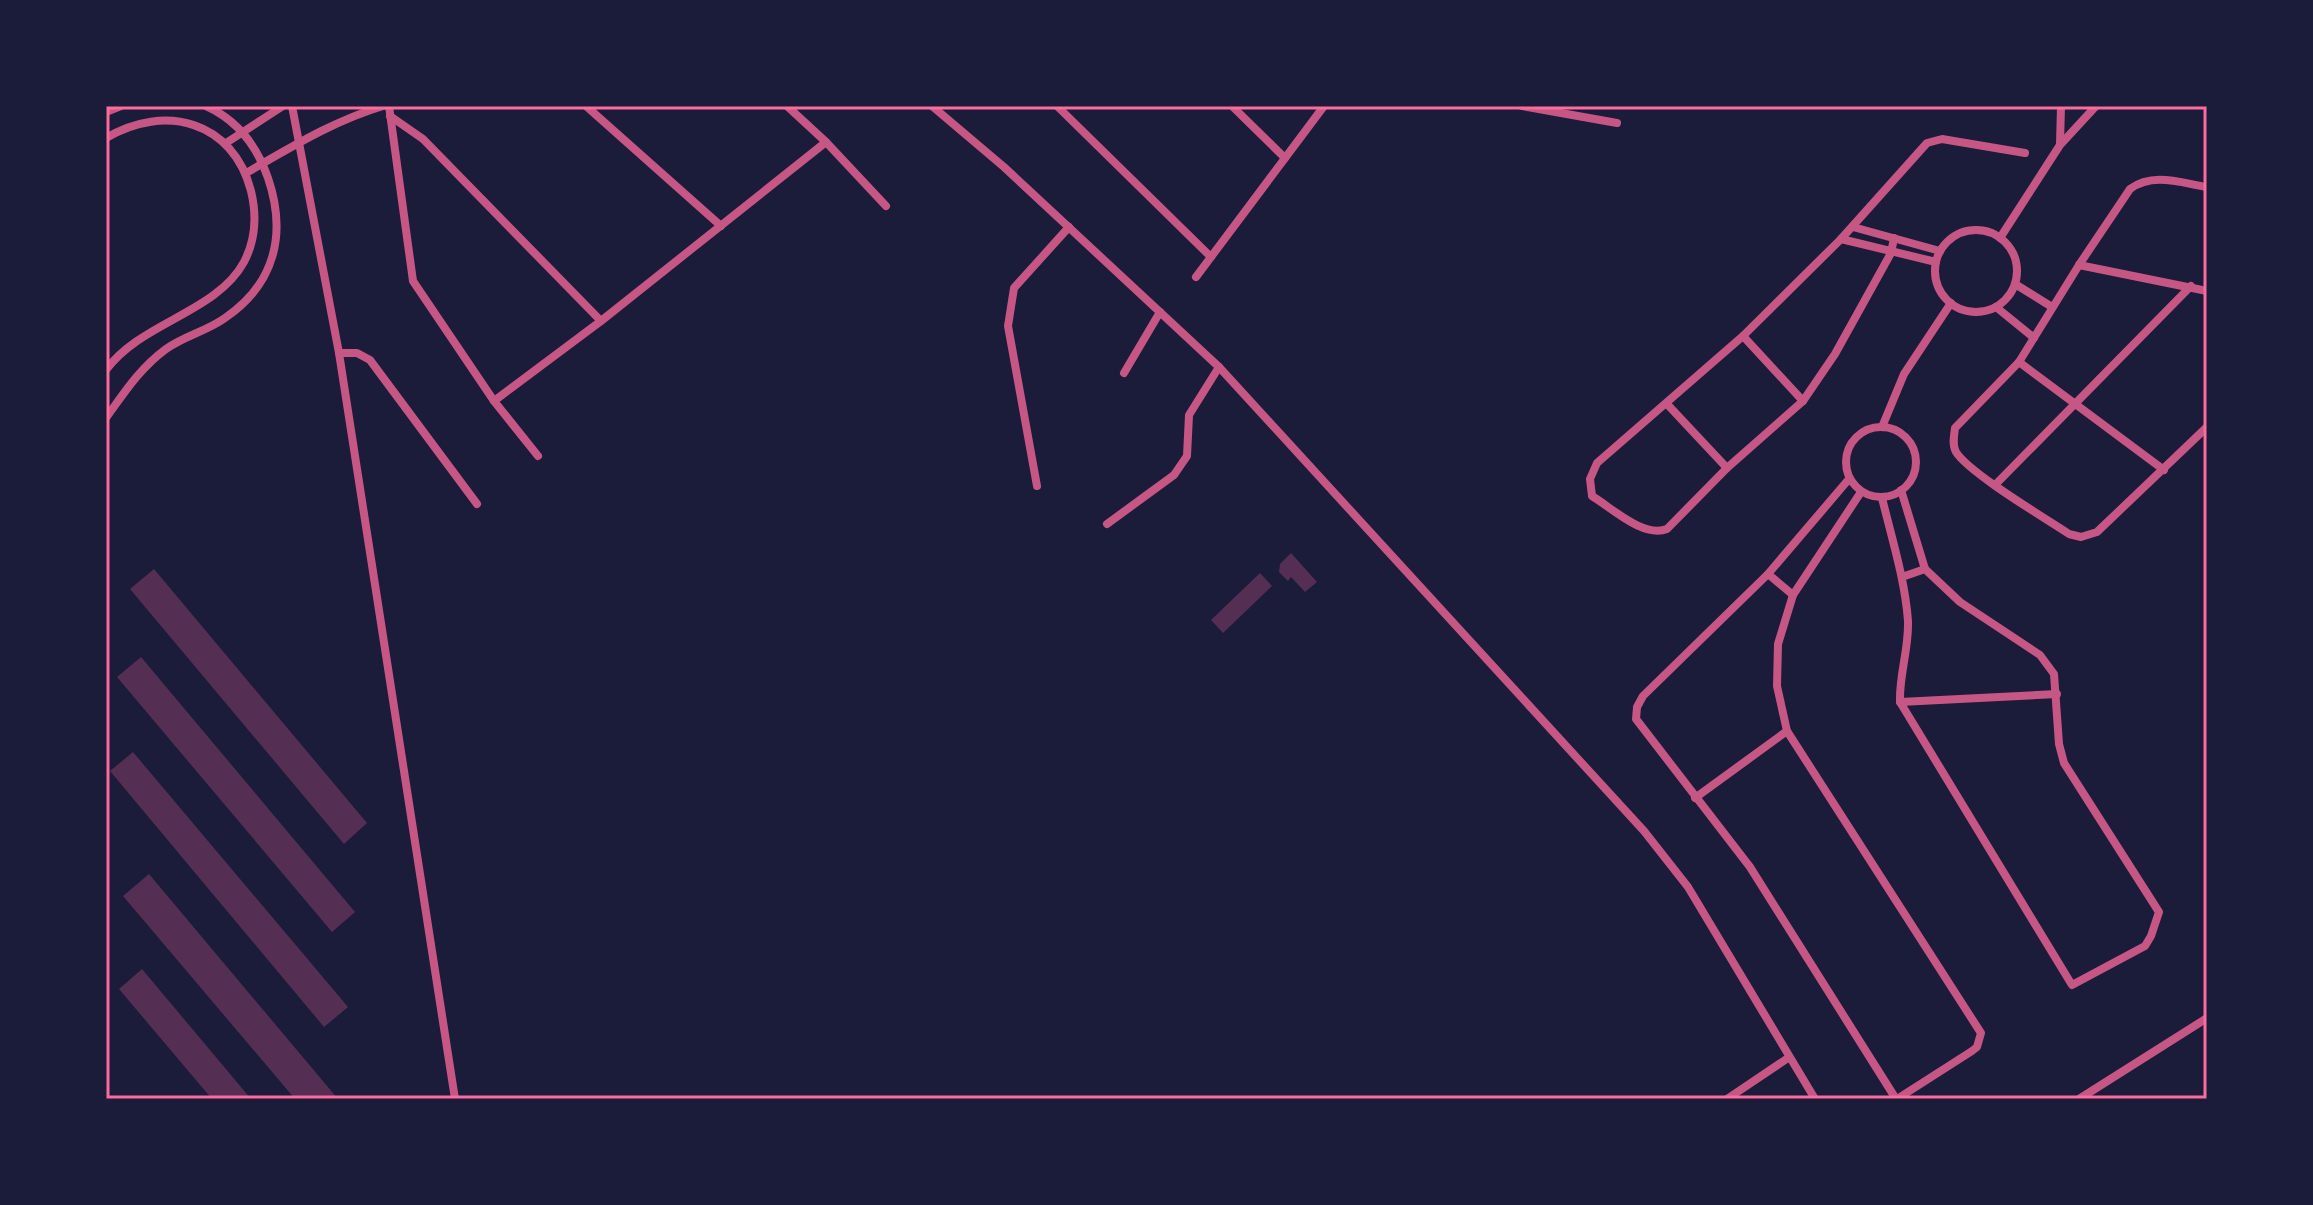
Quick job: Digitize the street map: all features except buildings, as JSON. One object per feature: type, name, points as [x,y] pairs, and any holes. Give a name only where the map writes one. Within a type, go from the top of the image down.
[{"type":"street","points":[[106,112],[121,106]]},
{"type":"street","points":[[106,418],[139,372],[168,348],[223,319],[243,304],[265,279],[277,234],[270,184],[263,164],[242,132],[222,113],[206,106]]},
{"type":"street","points":[[264,106],[265,117]]},
{"type":"street","points":[[226,143],[283,106]]},
{"type":"street","points":[[292,106],[339,353],[455,1099]]},
{"type":"street","points":[[586,106],[721,226]]},
{"type":"street","points":[[787,106],[886,206]]},
{"type":"street","points":[[932,106],[1004,167],[1219,367],[1644,831],[1688,887],[1815,1099]]},
{"type":"street","points":[[1057,106],[1211,257]]},
{"type":"street","points":[[1232,106],[1285,158]]},
{"type":"street","points":[[1196,277],[1324,106]]},
{"type":"street","points":[[1522,106],[1617,123]]},
{"type":"street","points":[[2060,145],[2061,106]]},
{"type":"street","points":[[2000,238],[2060,145],[2096,106]]},
{"type":"street","points":[[387,109],[413,281],[494,401],[538,456]]},
{"type":"street","points":[[246,173],[297,142],[356,114],[387,109],[423,139],[601,321]]},
{"type":"street","points":[[106,138],[148,122],[181,121],[204,129],[226,143],[246,173],[255,207],[254,236],[243,263],[220,291],[142,338],[106,370]]},
{"type":"street","points":[[1894,238],[1891,253],[1835,354],[1803,401],[1727,468],[1667,529],[1658,532],[1645,529],[1592,496],[1590,479],[1597,463],[1743,336],[1853,227],[1927,143],[1942,139],[2025,153]]},
{"type":"street","points":[[494,401],[601,321],[826,142]]},
{"type":"street","points":[[2207,187],[2160,179],[2142,180],[2130,189],[2019,362],[1955,428],[1953,448],[1995,485],[2069,534],[2081,537],[2097,532],[2207,427]]},
{"type":"street","points":[[1037,486],[1008,326],[1014,288],[1032,264],[1069,227]]},
{"type":"street","points":[[1853,227],[1940,251]]},
{"type":"street","points":[[1982,230],[2000,238],[2008,245],[2017,264],[2011,293],[1996,307],[1973,312],[1951,303],[1940,290],[1935,273],[1940,251],[1946,243],[1962,232],[1982,230]]},
{"type":"street","points":[[1841,239],[1936,262]]},
{"type":"street","points":[[2079,265],[2207,291]]},
{"type":"street","points":[[2015,284],[2052,307]]},
{"type":"street","points":[[1995,485],[2191,286]]},
{"type":"street","points":[[1882,427],[1904,374],[1951,303]]},
{"type":"street","points":[[1996,307],[2034,338]]},
{"type":"street","points":[[1124,373],[1160,312]]},
{"type":"street","points":[[1743,336],[1803,401]]},
{"type":"street","points":[[339,353],[357,353],[370,360],[477,504]]},
{"type":"street","points":[[2019,362],[2164,470]]},
{"type":"street","points":[[1107,524],[1174,475],[1187,456],[1189,415],[1219,367]]},
{"type":"street","points":[[1667,404],[1727,468]]},
{"type":"street","points":[[1882,427],[1911,440],[1915,450],[1915,472],[1901,490],[1893,496],[1882,498],[1853,487],[1845,461],[1851,443],[1864,431],[1882,427]]},
{"type":"street","points":[[1849,479],[1768,574],[1643,696],[1637,707],[1636,719],[1695,798],[1731,839],[1897,1099],[1972,1051],[1977,1047],[1981,1033],[1787,731],[1777,686],[1778,644],[1793,595],[1861,492]]},
{"type":"street","points":[[1882,498],[1902,577],[1908,623],[1899,687],[1900,702],[2072,985],[2145,946],[2159,912],[2064,763],[2059,744],[2054,674],[2040,655],[1960,602],[1925,569],[1901,490]]},
{"type":"street","points":[[1902,577],[1925,569]]},
{"type":"street","points":[[1768,574],[1793,595]]},
{"type":"street","points":[[1900,702],[2057,694]]},
{"type":"street","points":[[1695,798],[1787,731]]},
{"type":"street","points":[[2079,1099],[2207,1018]]},
{"type":"street","points":[[1727,1099],[1788,1058]]}]
